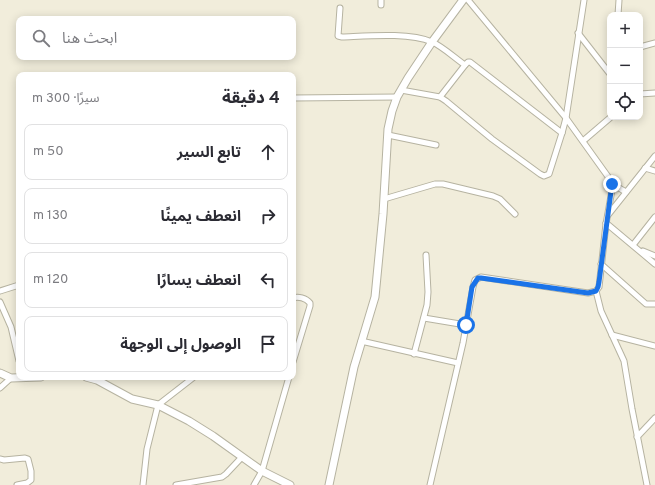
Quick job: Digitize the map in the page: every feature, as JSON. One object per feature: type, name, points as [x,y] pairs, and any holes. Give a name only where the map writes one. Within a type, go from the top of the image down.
[{"type":"main road","points":[[329,485],[339,433],[361,341],[368,324],[375,297],[388,135],[392,111],[401,90],[432,42],[463,0]]},
{"type":"main road","points":[[0,373],[11,378],[16,378]]},
{"type":"main road","points":[[97,380],[132,399],[158,405],[213,436],[262,471],[288,485]]},
{"type":"street","points":[[468,0],[566,118],[612,184],[626,192]]},
{"type":"street","points":[[401,90],[440,97],[492,139],[544,176],[549,174],[566,118],[584,0]]},
{"type":"street","points":[[618,12],[619,0]]},
{"type":"street","points":[[340,8],[337,35],[340,37],[390,35],[415,38],[432,42],[465,65]]},
{"type":"street","points":[[578,33],[607,70]]},
{"type":"street","points":[[643,46],[655,43]]},
{"type":"street","points":[[440,97],[465,65],[470,62],[562,133]]},
{"type":"street","points":[[643,94],[655,93]]},
{"type":"street","points":[[296,98],[397,97]]},
{"type":"street","points":[[583,141],[608,120]]},
{"type":"street","points":[[388,135],[436,146]]},
{"type":"street","points":[[608,215],[626,192],[652,171],[655,156]]},
{"type":"street","points":[[384,199],[426,186],[443,184],[493,196],[500,199],[515,214]]},
{"type":"street","points":[[612,184],[598,287],[596,291],[601,311],[624,361],[647,485]]},
{"type":"street","points":[[633,245],[655,217]]},
{"type":"street","points":[[606,223],[655,264]]},
{"type":"street","points":[[638,250],[655,256]]},
{"type":"street","points":[[414,354],[424,318],[428,292],[426,255]]},
{"type":"street","points":[[601,264],[646,304],[655,304]]},
{"type":"street","points":[[430,485],[458,363],[472,287],[478,278],[588,293],[596,291]]},
{"type":"street","points":[[0,292],[16,286]]},
{"type":"street","points":[[296,297],[306,299],[310,303],[296,352]]},
{"type":"street","points":[[0,302],[11,327],[16,348]]},
{"type":"street","points":[[424,318],[466,325]]},
{"type":"street","points":[[612,335],[655,346]]},
{"type":"street","points":[[361,341],[458,363]]},
{"type":"street","points":[[0,388],[11,378]]},
{"type":"street","points":[[143,485],[147,449],[158,405],[190,380]]},
{"type":"street","points":[[254,485],[262,471],[288,380]]},
{"type":"street","points":[[637,437],[655,418]]},
{"type":"street","points":[[176,485],[222,477],[242,457]]},
{"type":"street","points":[[0,460],[28,459],[31,471],[30,480],[27,483],[16,485]]},
{"type":"route","points":[[466,325],[472,287],[475,280],[478,278],[588,293],[596,291],[599,282],[612,184]]}]
